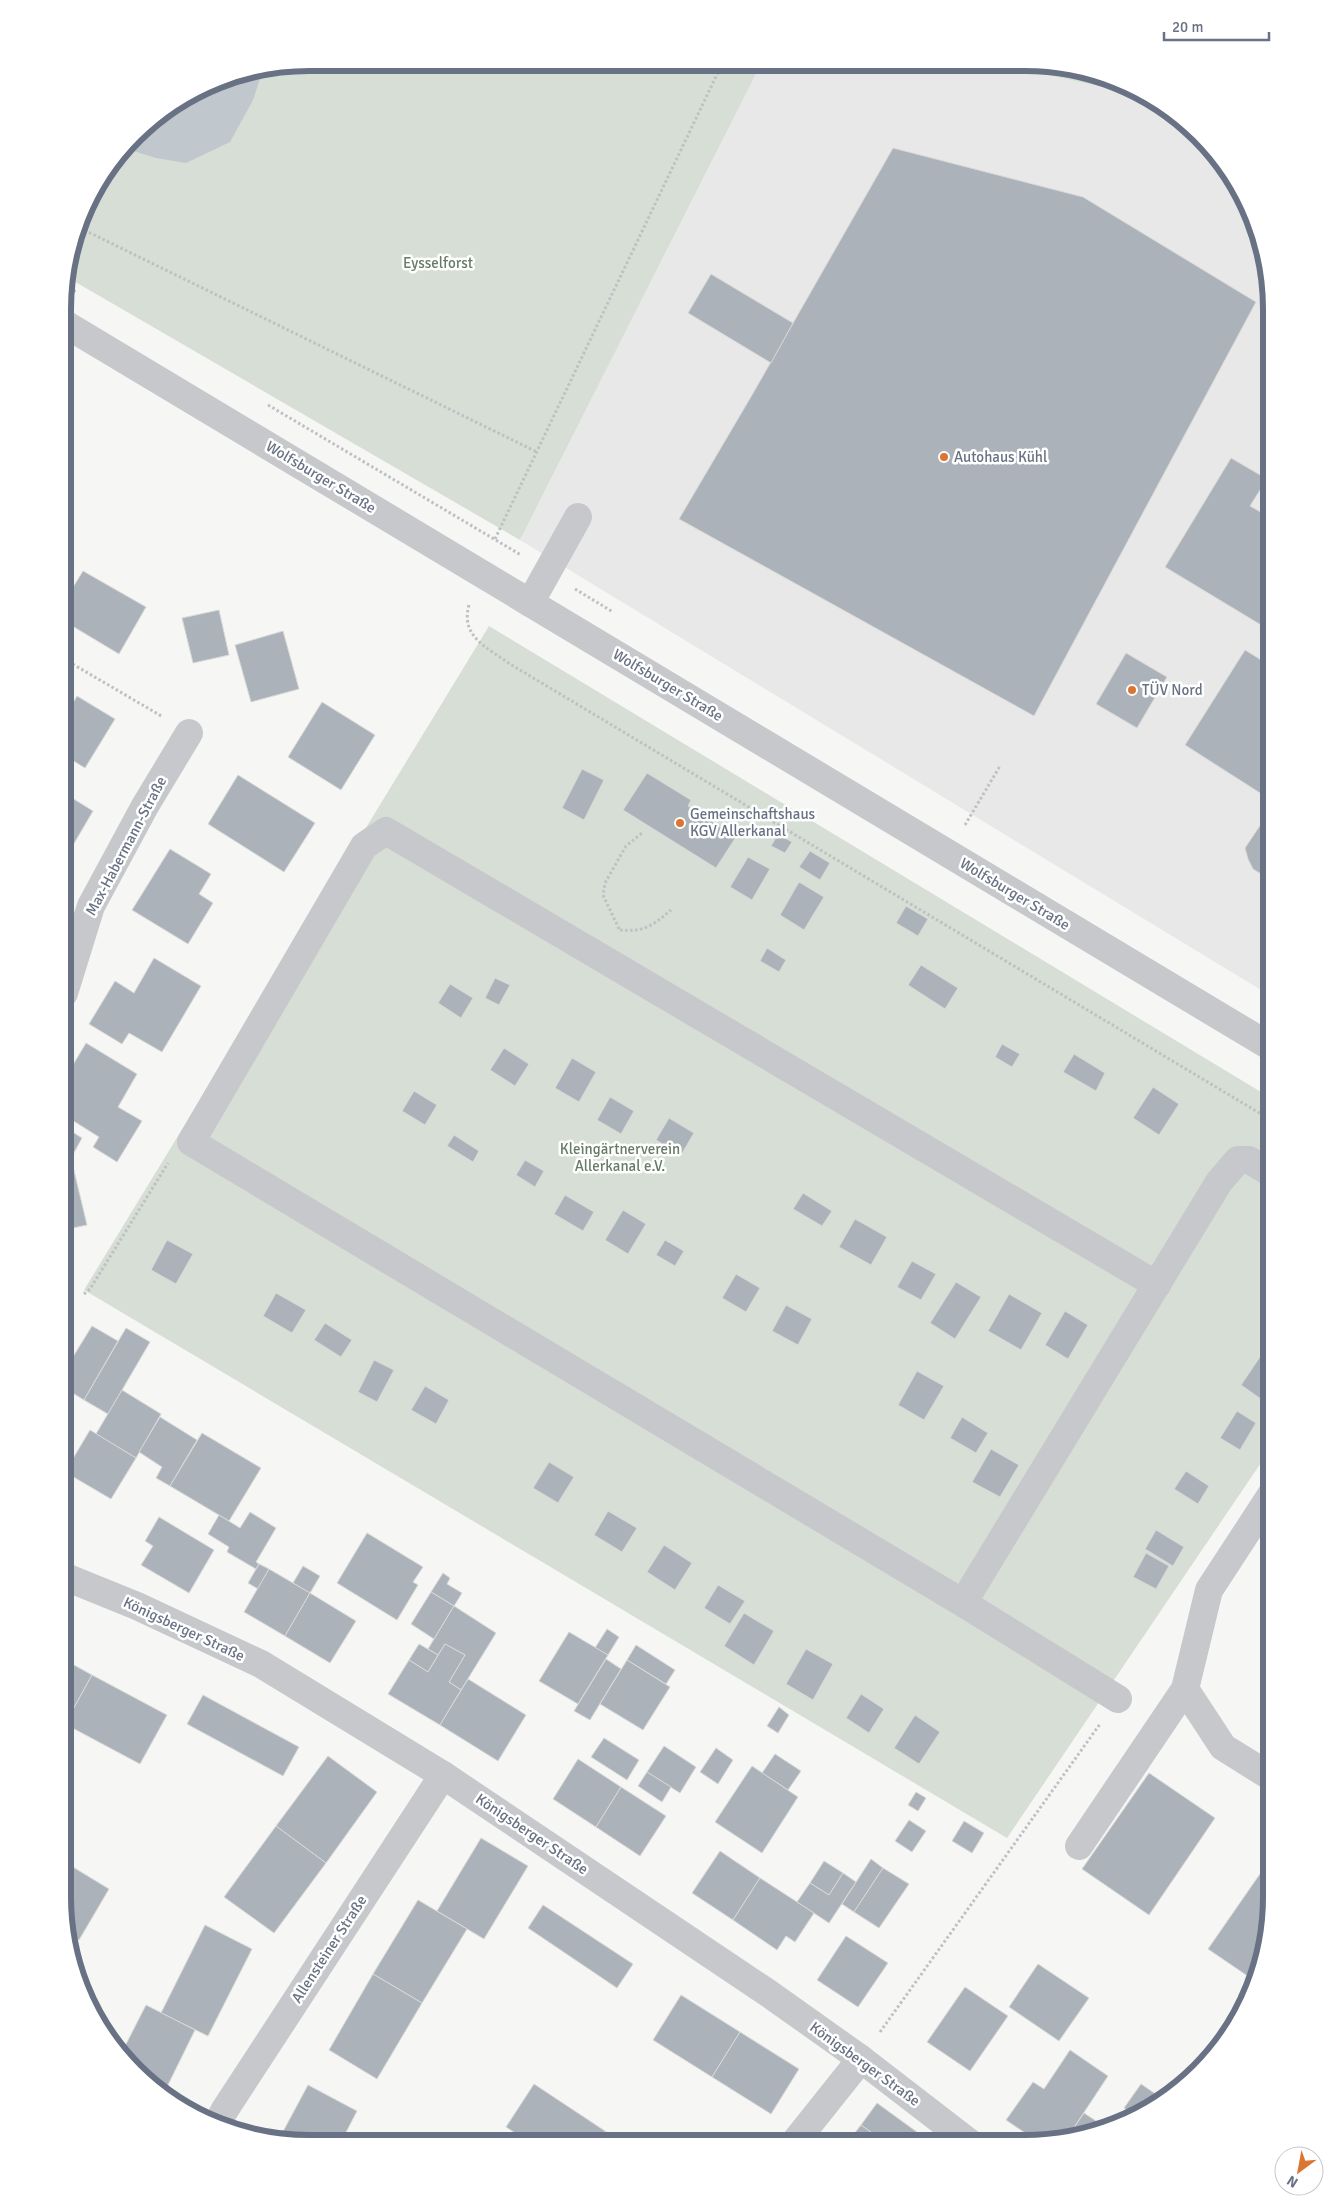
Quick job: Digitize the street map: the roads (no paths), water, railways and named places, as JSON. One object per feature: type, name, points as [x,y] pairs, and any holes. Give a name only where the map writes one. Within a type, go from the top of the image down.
[{"type":"street","name":"Wolfsburger Straße","points":[[71,328],[1263,1042]]},
{"type":"street","points":[[530,603],[578,517]]},
{"type":"street","name":"Max-Habermann-Straße","points":[[71,970],[91,906],[145,806],[189,733]]},
{"type":"street","points":[[1118,1699],[963,1603],[191,1142],[364,846],[386,831],[1157,1285]]},
{"type":"street","points":[[963,1603],[1219,1182],[1238,1160],[1249,1160],[1263,1168]]},
{"type":"street","points":[[1079,1846],[1185,1689],[1209,1590],[1262,1529]]},
{"type":"street","name":"Königsberger Straße","points":[[71,1579],[137,1606],[261,1664],[443,1775],[768,1993],[861,2059],[960,2135]]},
{"type":"street","points":[[1185,1689],[1223,1747],[1263,1772]]},
{"type":"street","name":"Allensteiner Straße","points":[[221,2118],[443,1775]]},
{"type":"street","points":[[800,2135],[861,2059]]},
{"type":"place","name":"Autohaus Kühl","points":[[944,457]]},
{"type":"place","name":"TÜV Nord","points":[[1132,690]]},
{"type":"place","name":"Gemeinschaftshaus KGV Allerkanal","points":[[680,823]]},
{"type":"park label","name":"Eysselforst","points":[[438,263]]},
{"type":"park label","name":"Kleingärtnerverein Allerkanal e.V.","points":[[620,1158]]}]
